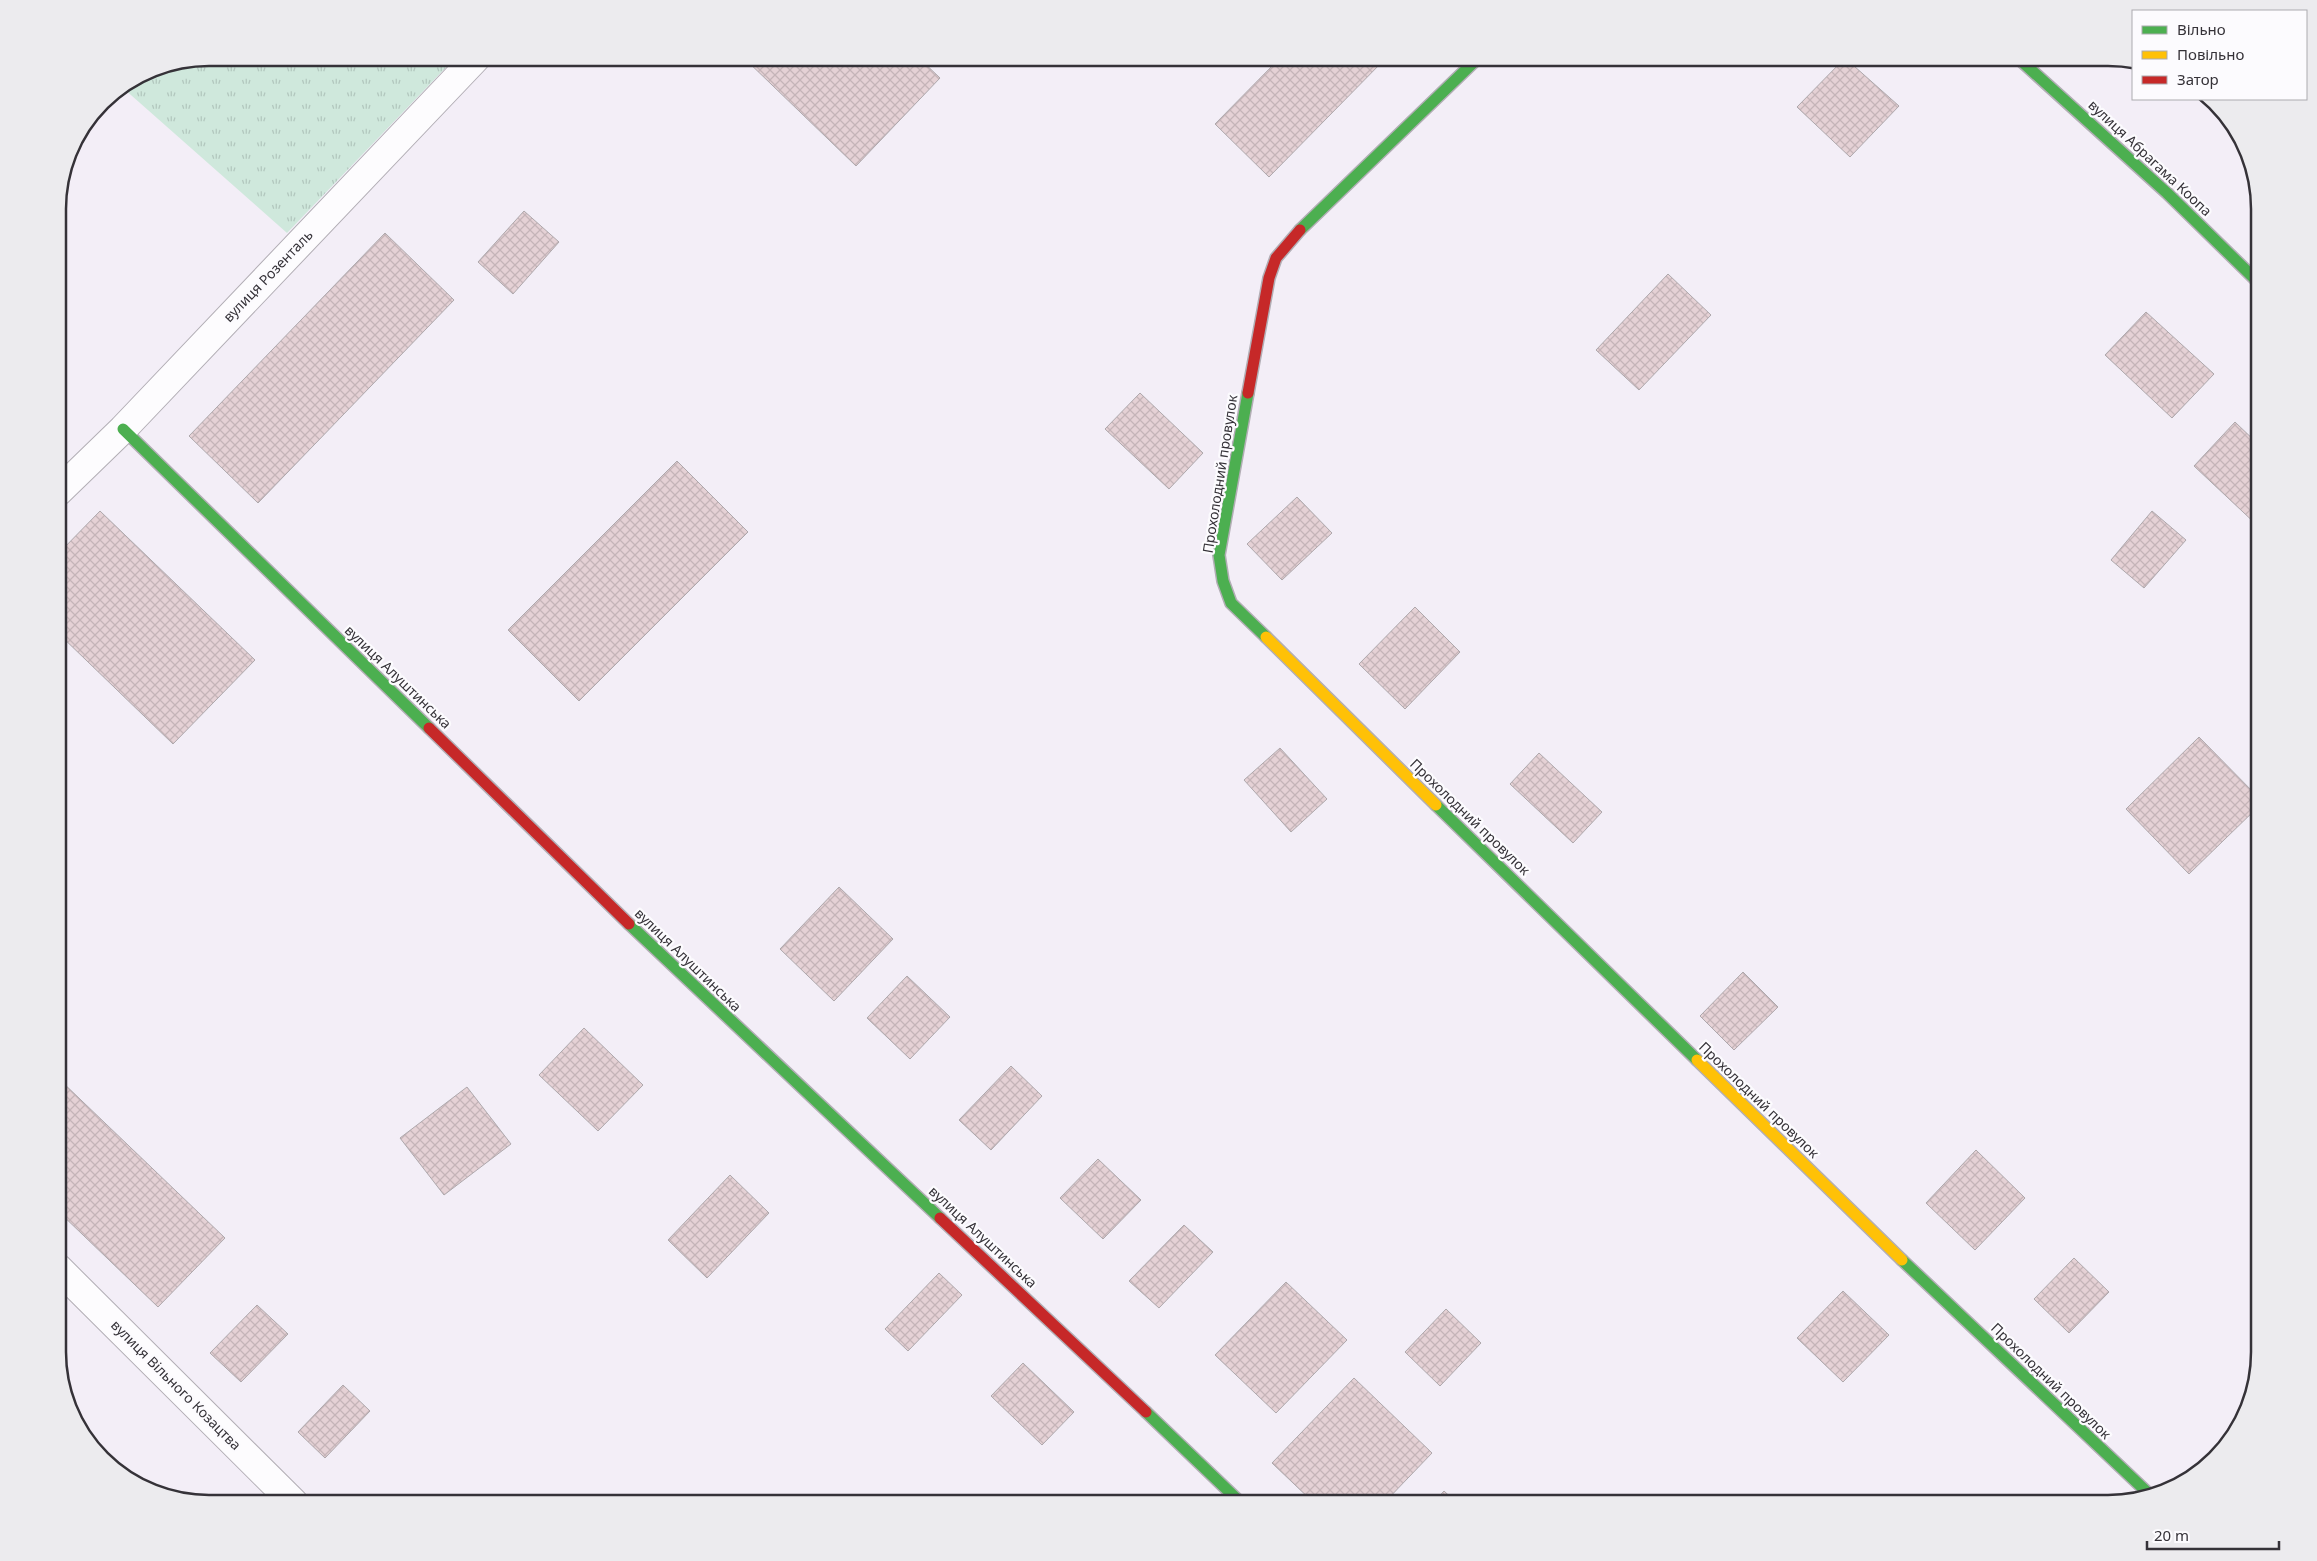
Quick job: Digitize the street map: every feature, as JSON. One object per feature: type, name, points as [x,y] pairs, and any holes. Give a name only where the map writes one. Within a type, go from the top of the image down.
[{"type":"street","name":"Прохолодний провулок","points":[[1469,66],[1292,237],[1276,258],[1269,278],[1219,555],[1223,581],[1230,603],[1810,1172],[2145,1490]]},
{"type":"street","name":"вулиця Абрагама Коопа","points":[[2027,66],[2167,193],[2251,274]]},
{"type":"street","name":"вулиця Розенталь","points":[[67,483],[123,429],[468,67]]},
{"type":"street","name":"вулиця Алуштинська","points":[[123,429],[682,976],[1086,1354],[1232,1495]]},
{"type":"street","name":"вулиця Вільного Козацтва","points":[[67,1277],[285,1495]]},
{"type":"green space","points":[[200,67],[446,67],[287,233],[128,92],[154,77],[181,69]]},
{"type":"building","points":[[1272,66],[1378,66],[1269,177],[1215,124]]},
{"type":"building","points":[[1837,66],[1854,66],[1899,106],[1850,157],[1797,107]]},
{"type":"building","points":[[753,67],[928,67],[940,78],[856,166]]},
{"type":"building","points":[[524,211],[559,242],[513,294],[478,262]]},
{"type":"building","points":[[385,233],[454,300],[258,503],[189,436]]},
{"type":"building","points":[[1668,274],[1711,315],[1639,390],[1596,350]]},
{"type":"building","points":[[2146,312],[2214,374],[2172,418],[2105,355]]},
{"type":"building","points":[[1140,393],[1203,453],[1169,489],[1105,429]]},
{"type":"building","points":[[2235,422],[2251,437],[2251,519],[2194,466]]},
{"type":"building","points":[[677,461],[748,532],[579,701],[508,630]]},
{"type":"building","points":[[1297,497],[1332,533],[1282,580],[1247,544]]},
{"type":"building","points":[[100,511],[255,660],[173,744],[67,642],[67,545]]},
{"type":"building","points":[[2152,511],[2186,540],[2144,588],[2111,560]]},
{"type":"building","points":[[1415,607],[1460,652],[1405,709],[1359,664]]},
{"type":"building","points":[[2199,737],[2251,790],[2251,814],[2189,874],[2126,809]]},
{"type":"building","points":[[1280,748],[1327,799],[1291,832],[1244,780]]},
{"type":"building","points":[[1539,753],[1602,812],[1573,843],[1510,784]]},
{"type":"building","points":[[839,887],[893,939],[834,1001],[780,949]]},
{"type":"building","points":[[1743,972],[1778,1007],[1734,1050],[1700,1016]]},
{"type":"building","points":[[907,976],[950,1017],[910,1059],[867,1018]]},
{"type":"building","points":[[584,1028],[643,1085],[598,1131],[539,1075]]},
{"type":"building","points":[[1011,1066],[1042,1096],[991,1150],[959,1120]]},
{"type":"building","points":[[67,1087],[225,1238],[158,1307],[67,1220]]},
{"type":"building","points":[[467,1087],[511,1144],[444,1195],[400,1138]]},
{"type":"building","points":[[1976,1150],[2025,1198],[1975,1250],[1926,1203]]},
{"type":"building","points":[[1098,1159],[1141,1200],[1103,1239],[1060,1198]]},
{"type":"building","points":[[730,1175],[769,1213],[707,1278],[668,1240]]},
{"type":"building","points":[[1184,1225],[1213,1252],[1159,1308],[1129,1281]]},
{"type":"building","points":[[2074,1258],[2109,1292],[2069,1333],[2034,1299]]},
{"type":"building","points":[[939,1273],[962,1295],[908,1351],[885,1329]]},
{"type":"building","points":[[1286,1282],[1347,1340],[1276,1413],[1215,1355]]},
{"type":"building","points":[[1843,1291],[1889,1335],[1843,1382],[1797,1338]]},
{"type":"building","points":[[257,1305],[288,1334],[241,1382],[210,1353]]},
{"type":"building","points":[[1446,1309],[1481,1343],[1440,1386],[1405,1352]]},
{"type":"building","points":[[1023,1363],[1074,1412],[1042,1445],[991,1396]]},
{"type":"building","points":[[1354,1378],[1432,1453],[1392,1495],[1306,1495],[1272,1463]]},
{"type":"building","points":[[343,1385],[370,1411],[325,1458],[298,1432]]},
{"type":"building","points":[[1444,1491],[1448,1495],[1440,1495]]},
{"type":"traffic: fast","points":[[1300,230],[1469,66]]},
{"type":"traffic: fast","points":[[2027,66],[2167,193],[2251,275]]},
{"type":"traffic: fast","points":[[1248,393],[1219,555],[1223,581],[1231,603],[1266,637]]},
{"type":"traffic: fast","points":[[123,429],[429,728]]},
{"type":"traffic: fast","points":[[1436,805],[1697,1060]]},
{"type":"traffic: fast","points":[[629,924],[940,1218]]},
{"type":"traffic: fast","points":[[1902,1260],[2145,1490]]},
{"type":"traffic: fast","points":[[1146,1412],[1233,1495]]},
{"type":"traffic: slow","points":[[1266,637],[1436,805]]},
{"type":"traffic: slow","points":[[1697,1060],[1902,1260]]},
{"type":"traffic: jam","points":[[1248,393],[1269,278],[1276,258],[1300,230]]},
{"type":"traffic: jam","points":[[429,728],[629,924]]},
{"type":"traffic: jam","points":[[940,1218],[1146,1412]]}]
